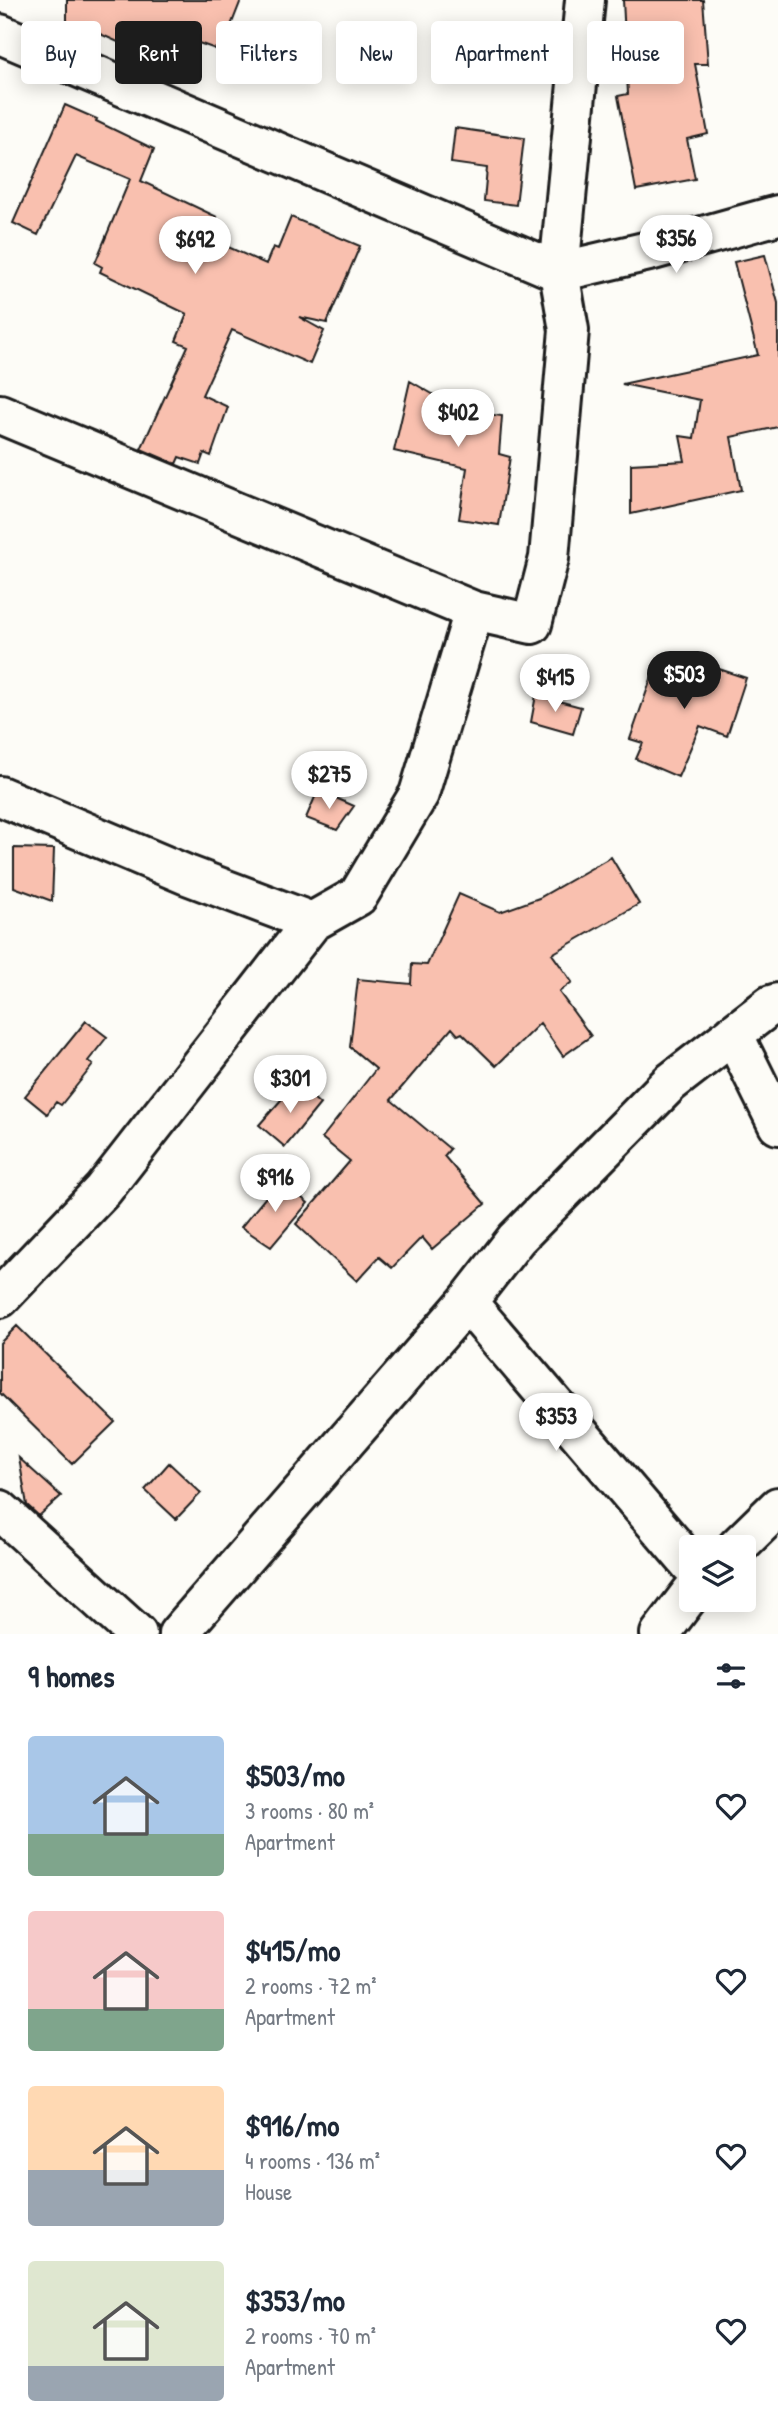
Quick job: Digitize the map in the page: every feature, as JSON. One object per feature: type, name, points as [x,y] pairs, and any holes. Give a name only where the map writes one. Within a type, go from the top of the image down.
[{"type":"street","points":[[0,414],[474,611],[533,624],[548,558],[569,330],[559,272],[585,0]]},
{"type":"street","points":[[0,34],[559,272],[653,250],[778,215]]},
{"type":"street","points":[[0,1298],[103,1190],[312,922],[358,896],[419,794],[474,611]]},
{"type":"street","points":[[0,796],[187,875],[312,922]]},
{"type":"street","points":[[178,1634],[467,1302],[516,1239],[670,1083],[771,1005],[778,1003]]},
{"type":"street","points":[[733,1034],[778,1125]]},
{"type":"street","points":[[467,1302],[679,1551]]},
{"type":"street","points":[[749,1535],[778,1507]]},
{"type":"street","points":[[0,1510],[137,1634]]},
{"type":"street","points":[[660,1634],[679,1609]]},
{"type":"building","points":[[67,0],[241,0],[233,21],[216,21],[216,49],[202,44],[202,21],[115,21],[115,41],[101,34],[101,21],[67,21]]},
{"type":"building","points":[[623,0],[703,0],[708,64],[695,64],[708,134],[687,139],[695,179],[636,190],[618,96],[628,94],[627,84],[684,84],[684,21],[624,21]]},
{"type":"building","points":[[65,105],[154,149],[141,181],[217,217],[208,238],[266,264],[273,247],[278,249],[291,217],[360,246],[327,323],[299,317],[324,331],[310,364],[232,330],[202,395],[228,407],[211,456],[204,453],[200,464],[179,457],[176,464],[141,449],[188,346],[176,341],[187,314],[100,272],[102,267],[95,263],[130,179],[76,156],[38,235],[13,223]]},
{"type":"building","points":[[455,128],[524,138],[516,205],[484,201],[487,168],[451,163]]},
{"type":"building","points":[[765,255],[778,303],[778,427],[731,437],[741,490],[631,514],[631,464],[685,461],[680,436],[694,438],[700,400],[622,384],[758,355],[734,262]]},
{"type":"building","points":[[410,381],[462,411],[502,416],[499,454],[510,457],[499,525],[459,519],[467,468],[394,451]]},
{"type":"building","points":[[658,659],[689,670],[692,660],[746,678],[727,736],[700,726],[678,777],[636,759],[643,743],[630,739]]},
{"type":"building","points":[[536,695],[581,707],[573,734],[531,722]]},
{"type":"building","points":[[318,790],[354,806],[337,830],[306,818]]},
{"type":"building","points":[[14,848],[54,849],[52,901],[14,887]]},
{"type":"building","points":[[611,857],[639,904],[552,954],[572,982],[559,992],[591,1036],[563,1056],[540,1023],[496,1066],[462,1033],[458,1035],[452,1028],[391,1100],[450,1149],[444,1156],[485,1204],[432,1249],[422,1237],[392,1268],[379,1257],[357,1281],[296,1224],[350,1161],[322,1138],[376,1069],[350,1047],[358,979],[411,984],[412,964],[427,965],[459,894],[500,912],[539,898]]},
{"type":"building","points":[[86,1021],[107,1037],[88,1061],[93,1065],[61,1105],[56,1102],[47,1114],[25,1096]]},
{"type":"building","points":[[296,1083],[320,1104],[285,1147],[259,1125]]},
{"type":"building","points":[[280,1180],[308,1203],[271,1247],[241,1227]]},
{"type":"building","points":[[17,1326],[115,1422],[72,1464],[0,1393],[0,1343]]},
{"type":"building","points":[[19,1458],[61,1496],[39,1516],[27,1505]]},
{"type":"building","points":[[169,1463],[201,1493],[176,1519],[145,1490]]}]
